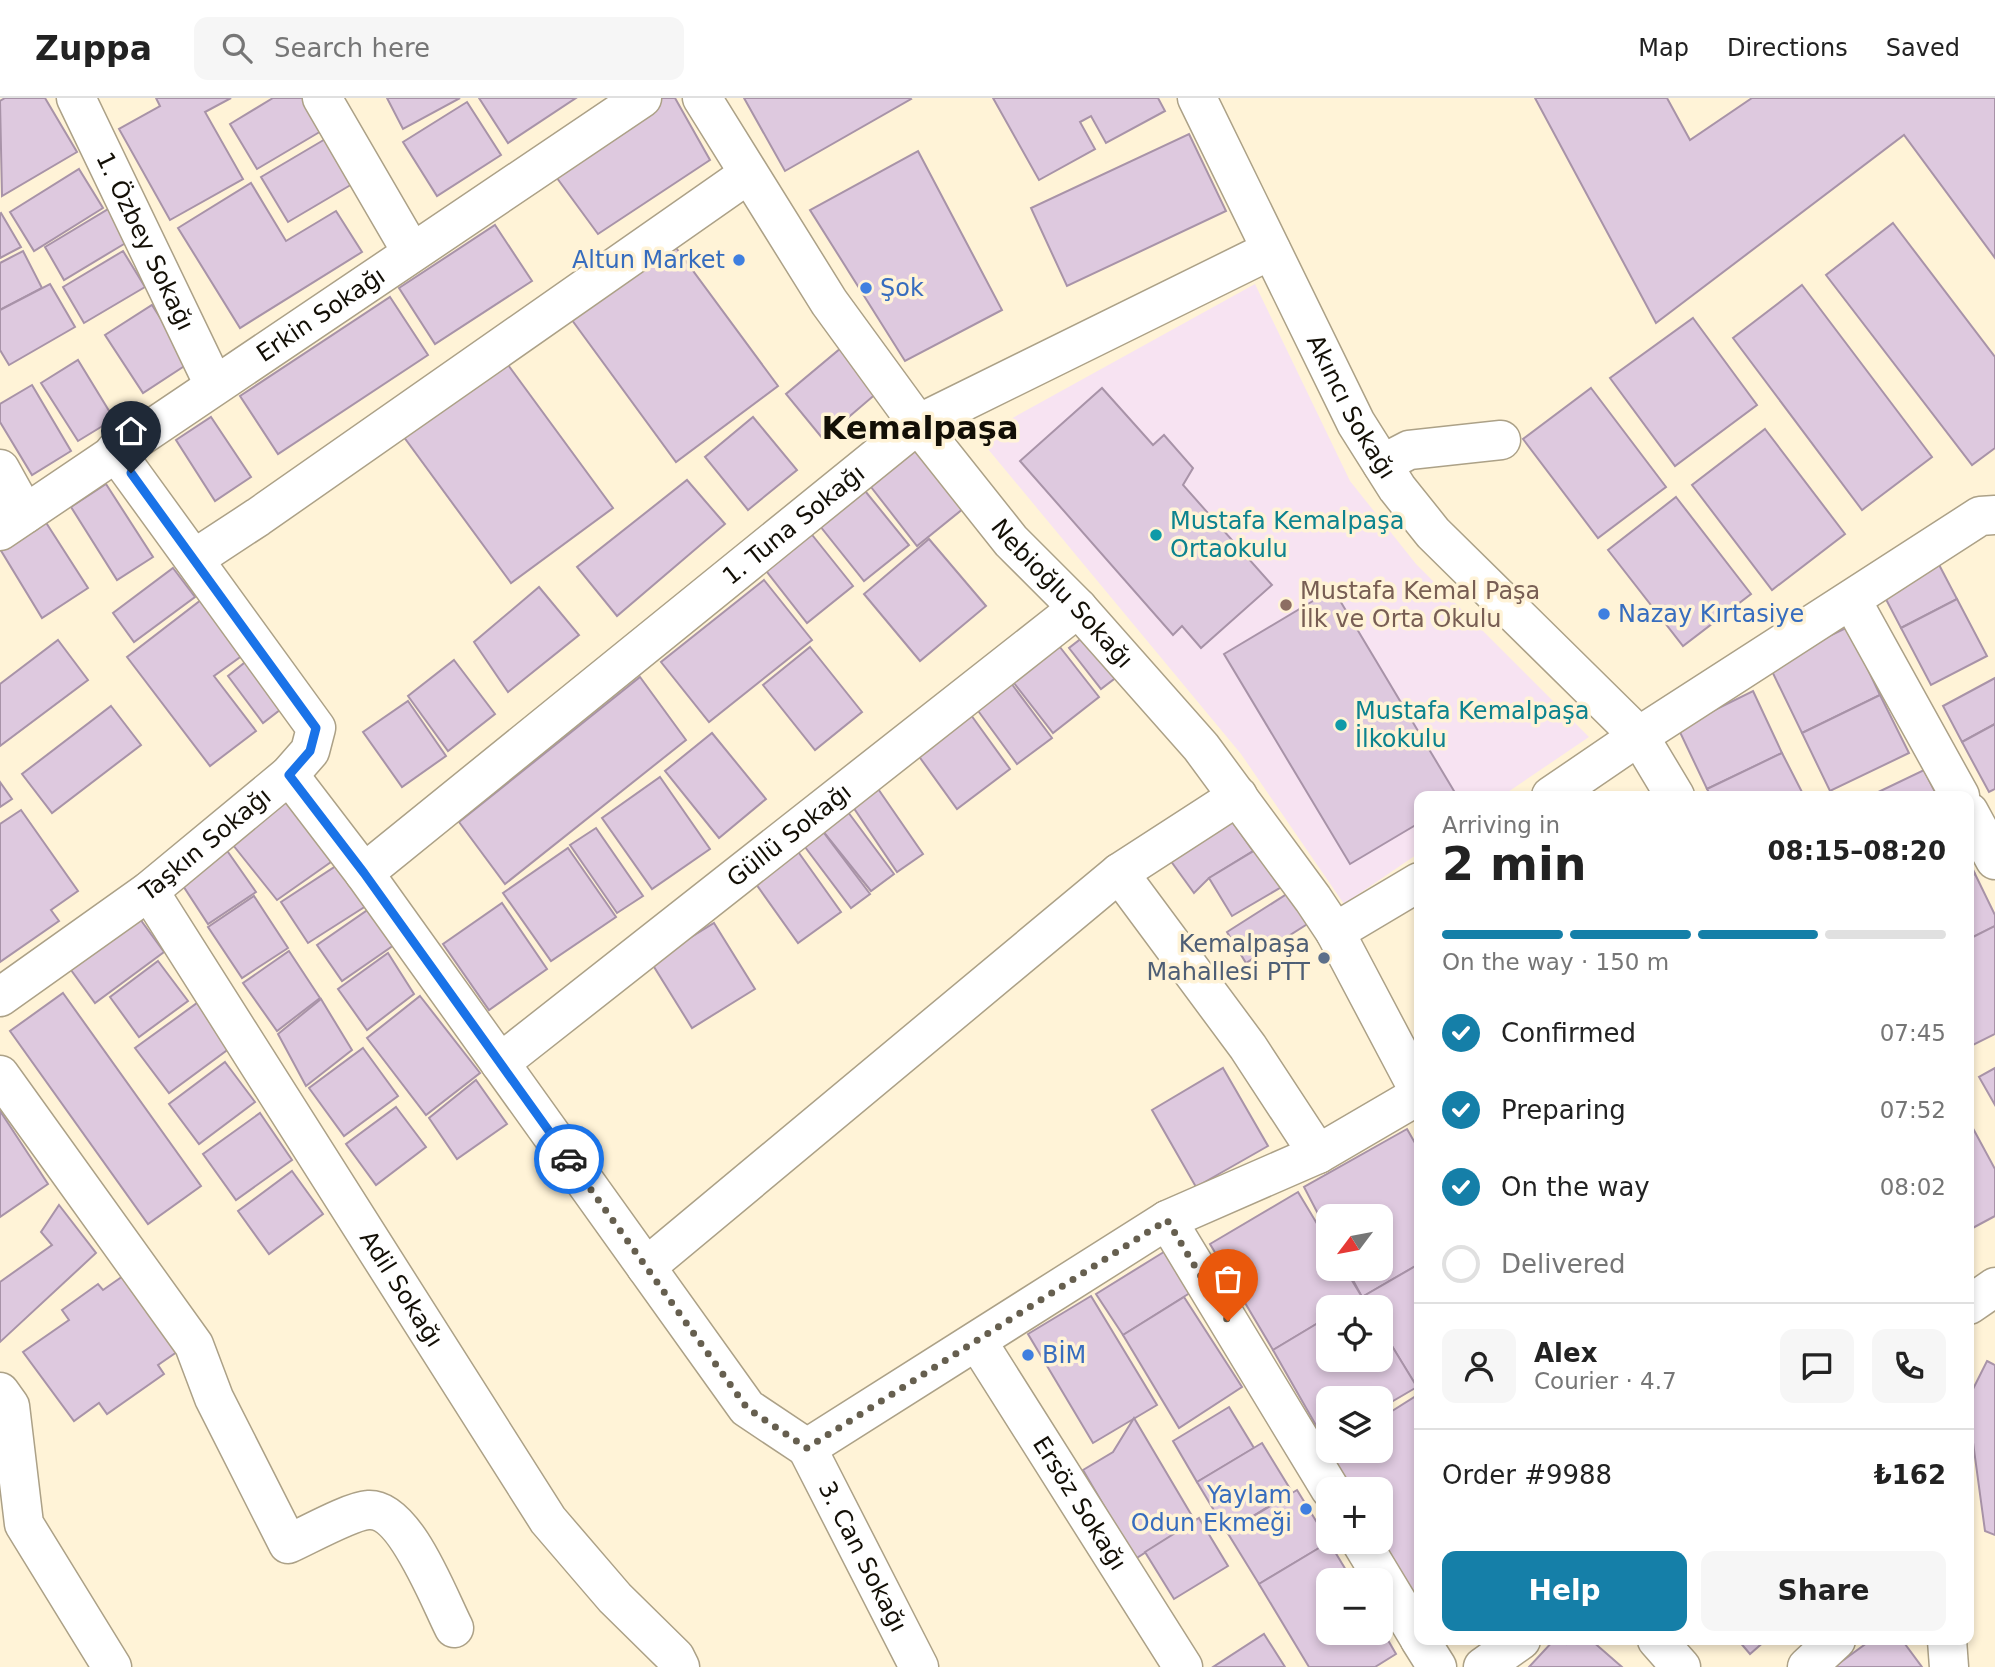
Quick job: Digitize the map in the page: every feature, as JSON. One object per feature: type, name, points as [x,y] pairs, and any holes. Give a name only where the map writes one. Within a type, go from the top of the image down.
[{"type":"street","name":"1. Özbey Sokağı","points":[[76,98],[214,385]]},
{"type":"street","points":[[322,98],[411,251]]},
{"type":"street","name":"Erkin Sokağı","points":[[13,522],[411,251],[642,98]]},
{"type":"street","name":"Nebioğlu Sokağı","points":[[702,98],[747,175],[829,302],[918,424],[1011,541],[1078,608],[1201,747],[1238,796],[1335,932],[1414,1083]]},
{"type":"street","name":"Akıncı Sokağı","points":[[1197,98],[1356,423],[1382,464],[1433,533],[1639,736],[1672,791]]},
{"type":"street","points":[[194,559],[747,175]]},
{"type":"street","name":"1. Tuna Sokağı","points":[[364,873],[918,424],[1271,250]]},
{"type":"street","points":[[1382,464],[1409,450],[1501,440]]},
{"type":"street","name":"Taşkın Sokağı","points":[[0,997],[149,891],[289,775],[310,751],[316,728],[115,451]]},
{"type":"street","points":[[0,468],[13,522]]},
{"type":"street","points":[[1558,791],[1980,516],[1995,515]]},
{"type":"street","points":[[1852,601],[1957,791]]},
{"type":"street","name":"Güllü Sokağı","points":[[500,1063],[1078,608]]},
{"type":"street","points":[[289,775],[364,873],[747,1408],[807,1448],[1167,1220],[1318,1154],[1414,1096]]},
{"type":"street","points":[[646,1267],[1119,873],[1238,796]]},
{"type":"street","points":[[1974,821],[1995,860]]},
{"type":"street","points":[[1119,873],[1248,1047],[1318,1154]]},
{"type":"street","points":[[1335,932],[1414,885]]},
{"type":"street","name":"Adil Sokağı","points":[[149,891],[548,1520],[615,1598],[675,1657],[680,1667]]},
{"type":"street","points":[[0,1075],[194,1345],[214,1398],[288,1544],[355,1513],[369,1510],[384,1512],[407,1537],[454,1628]]},
{"type":"street","points":[[1167,1220],[1323,1477]]},
{"type":"street","points":[[1974,1302],[1995,1287]]},
{"type":"street","name":"Ersöz Sokağı","points":[[977,1340],[1183,1667]]},
{"type":"street","points":[[0,1392],[10,1406],[24,1524],[112,1667]]},
{"type":"street","name":"3. Can Sokağı","points":[[807,1448],[919,1667]]},
{"type":"street","points":[[1368,1554],[1414,1629]]},
{"type":"street","points":[[1424,1645],[1437,1667]]},
{"type":"street","points":[[1483,1667],[1514,1645]]},
{"type":"street","points":[[1661,1645],[1681,1667]]},
{"type":"street","points":[[1807,1667],[1831,1645]]},
{"type":"street","points":[[1947,1645],[1948,1667]]},
{"type":"shaded area","name":"Mustafa Kemal Paşa İlk ve Orta Okulu","points":[[1255,284],[1350,481],[1416,564],[1589,737],[1509,791],[1414,791],[1414,856],[1344,904],[1241,754],[978,437]]},
{"type":"building","points":[[5,98],[45,98],[77,152],[2,196],[0,101]]},
{"type":"building","points":[[156,98],[231,98],[205,112],[243,179],[170,220],[119,129],[160,106]]},
{"type":"building","points":[[273,98],[304,98],[323,130],[257,169],[230,124]]},
{"type":"building","points":[[387,98],[460,98],[403,129]]},
{"type":"building","points":[[479,98],[576,98],[508,143]]},
{"type":"building","points":[[657,98],[675,98],[710,160],[598,234],[554,174]]},
{"type":"building","points":[[744,98],[910,98],[911,99],[785,171]]},
{"type":"building","points":[[993,98],[1158,98],[1165,111],[1106,143],[1091,116],[1080,122],[1095,149],[1039,180]]},
{"type":"building","points":[[1535,98],[1667,98],[1690,140],[1752,98],[1995,98],[1995,258],[1904,135],[1656,323]]},
{"type":"building","points":[[467,102],[501,155],[437,196],[403,142]]},
{"type":"building","points":[[1189,134],[1226,211],[1067,286],[1031,208]]},
{"type":"building","points":[[327,138],[354,183],[288,222],[261,177]]},
{"type":"building","points":[[918,151],[1002,310],[905,361],[810,210]]},
{"type":"building","points":[[79,169],[103,208],[34,251],[10,212]]},
{"type":"building","points":[[251,183],[286,241],[336,211],[362,252],[240,328],[178,228]]},
{"type":"building","points":[[110,208],[129,241],[64,280],[45,247]]},
{"type":"building","points":[[0,214],[21,247],[0,258]]},
{"type":"building","points":[[1893,223],[1995,357],[1995,448],[1972,465],[1826,275]]},
{"type":"building","points":[[495,225],[532,281],[435,344],[399,288]]},
{"type":"building","points":[[671,241],[778,386],[676,462],[569,316]]},
{"type":"building","points":[[23,251],[42,288],[0,310],[0,263]]},
{"type":"building","points":[[123,251],[145,287],[84,323],[63,287]]},
{"type":"building","points":[[50,284],[75,327],[9,365],[0,350],[0,310]]},
{"type":"building","points":[[1802,285],[1932,457],[1862,510],[1733,338]]},
{"type":"building","points":[[390,297],[428,355],[278,454],[240,396]]},
{"type":"building","points":[[152,305],[189,363],[143,393],[105,335]]},
{"type":"building","points":[[1693,318],[1757,405],[1675,466],[1610,378]]},
{"type":"building","points":[[841,348],[878,392],[823,439],[786,394]]},
{"type":"building","points":[[500,354],[613,508],[511,583],[398,429]]},
{"type":"building","points":[[78,360],[114,419],[78,441],[41,383]]},
{"type":"building","points":[[32,385],[71,451],[32,475],[0,422],[0,404]]},
{"type":"building","name":"Mustafa Kemalpaşa Ortaokulu","points":[[1102,388],[1153,445],[1164,435],[1193,468],[1183,485],[1272,585],[1201,648],[1182,626],[1173,635],[1020,461]]},
{"type":"building","points":[[1591,388],[1666,487],[1598,538],[1523,439]]},
{"type":"building","points":[[211,417],[251,477],[215,501],[176,440]]},
{"type":"building","points":[[753,417],[797,470],[748,510],[705,457]]},
{"type":"building","points":[[1765,429],[1845,534],[1772,590],[1692,485]]},
{"type":"building","points":[[910,441],[964,508],[917,546],[864,478]]},
{"type":"building","points":[[687,480],[725,524],[617,616],[577,567]]},
{"type":"building","points":[[857,481],[909,545],[864,581],[812,516]]},
{"type":"building","points":[[106,484],[153,557],[117,580],[71,507]]},
{"type":"building","points":[[1676,497],[1751,594],[1683,646],[1608,550]]},
{"type":"building","points":[[45,521],[88,588],[42,618],[0,549]]},
{"type":"building","points":[[805,526],[853,586],[807,623],[760,563]]},
{"type":"building","points":[[929,539],[986,606],[920,661],[864,594]]},
{"type":"building","points":[[1935,557],[1957,599],[1901,628],[1879,586]]},
{"type":"building","points":[[173,568],[195,597],[134,642],[113,613]]},
{"type":"building","points":[[764,580],[812,640],[709,722],[661,662]]},
{"type":"building","points":[[539,587],[579,635],[508,692],[474,642]]},
{"type":"building","name":"Mustafa Kemalpaşa İlkokulu","points":[[1333,589],[1454,791],[1414,791],[1414,826],[1350,864],[1224,654]]},
{"type":"building","points":[[1957,599],[1987,656],[1931,685],[1901,628]]},
{"type":"building","points":[[201,600],[243,655],[214,676],[256,731],[210,766],[127,657]]},
{"type":"building","points":[[1848,627],[1880,695],[1802,733],[1769,665]]},
{"type":"building","points":[[1087,634],[1118,676],[1101,689],[1069,648]]},
{"type":"building","points":[[58,640],[88,680],[0,746],[0,684]]},
{"type":"building","points":[[1056,642],[1099,697],[1053,733],[1010,678]]},
{"type":"building","points":[[810,647],[862,712],[815,750],[763,685]]},
{"type":"building","points":[[249,659],[285,706],[263,723],[228,676]]},
{"type":"building","points":[[454,660],[495,714],[448,751],[408,696]]},
{"type":"building","points":[[1002,671],[1052,738],[1017,764],[968,697]]},
{"type":"building","points":[[640,677],[686,740],[505,884],[459,822]]},
{"type":"building","points":[[1995,678],[1995,724],[1962,742],[1943,706]]},
{"type":"building","points":[[1753,691],[1782,753],[1707,789],[1678,728]]},
{"type":"building","points":[[1880,695],[1909,753],[1830,791],[1802,733]]},
{"type":"building","points":[[408,701],[446,756],[402,787],[363,732]]},
{"type":"building","points":[[111,706],[141,745],[52,813],[22,774]]},
{"type":"building","points":[[971,715],[1010,769],[957,809],[918,755]]},
{"type":"building","points":[[1995,724],[1995,789],[1989,792],[1962,742]]},
{"type":"building","points":[[712,733],[766,799],[719,838],[665,771]]},
{"type":"building","points":[[1782,753],[1801,791],[1708,791],[1707,789]]},
{"type":"building","points":[[1924,770],[1934,791],[1880,791]]},
{"type":"building","points":[[660,777],[710,849],[652,889],[602,818]]},
{"type":"building","points":[[0,782],[12,799],[0,807]]},
{"type":"building","points":[[874,783],[923,854],[897,872],[849,801]]},
{"type":"building","points":[[288,793],[331,862],[277,900],[229,840]]},
{"type":"building","points":[[845,808],[894,874],[871,891],[818,825]]},
{"type":"building","points":[[21,810],[78,891],[51,910],[59,921],[0,962],[0,824]]},
{"type":"building","points":[[1224,810],[1253,851],[1209,878],[1194,893],[1165,853]]},
{"type":"building","points":[[818,825],[870,894],[851,908],[799,839]]},
{"type":"building","points":[[596,828],[643,896],[617,913],[570,845]]},
{"type":"building","points":[[221,842],[256,892],[208,924],[176,875]]},
{"type":"building","points":[[794,846],[841,912],[798,943],[751,877]]},
{"type":"building","points":[[1262,846],[1285,885],[1232,916],[1209,878]]},
{"type":"building","points":[[568,848],[616,917],[551,961],[503,893]]},
{"type":"building","points":[[339,864],[366,906],[308,943],[281,902]]},
{"type":"building","points":[[1974,875],[1995,915],[1995,926],[1974,936]]},
{"type":"building","points":[[1290,892],[1309,923],[1246,963],[1227,932]]},
{"type":"building","points":[[254,896],[288,948],[242,978],[208,927]]},
{"type":"building","points":[[502,903],[547,969],[489,1010],[443,944]]},
{"type":"building","points":[[132,908],[164,952],[95,1003],[63,959]]},
{"type":"building","points":[[369,909],[394,945],[342,981],[317,945]]},
{"type":"building","points":[[714,923],[755,989],[692,1028],[651,962]]},
{"type":"building","points":[[1995,926],[1995,1034],[1974,1044],[1974,936]]},
{"type":"building","points":[[289,951],[320,998],[277,1031],[243,983]]},
{"type":"building","points":[[388,953],[414,994],[367,1030],[338,989]]},
{"type":"building","points":[[158,961],[188,1001],[139,1037],[110,997]]},
{"type":"building","points":[[63,993],[201,1186],[148,1224],[10,1031]]},
{"type":"building","points":[[420,996],[480,1073],[426,1115],[367,1038]]},
{"type":"building","points":[[321,999],[352,1050],[306,1086],[278,1034]]},
{"type":"building","points":[[197,1003],[230,1048],[169,1093],[135,1048]]},
{"type":"building","points":[[363,1048],[398,1096],[344,1136],[309,1088]]},
{"type":"building","points":[[225,1062],[255,1102],[199,1144],[169,1104]]},
{"type":"building","points":[[1223,1068],[1268,1146],[1196,1187],[1152,1110]]},
{"type":"building","points":[[1995,1068],[1995,1105],[1979,1077]]},
{"type":"building","points":[[476,1080],[507,1124],[457,1159],[429,1118]]},
{"type":"building","points":[[396,1107],[426,1147],[376,1185],[346,1144]]},
{"type":"building","points":[[0,1111],[48,1184],[0,1217]]},
{"type":"building","points":[[260,1113],[292,1160],[236,1200],[203,1154]]},
{"type":"building","points":[[1407,1129],[1414,1141],[1414,1267],[1393,1279],[1393,1204],[1316,1204],[1316,1210],[1304,1187]]},
{"type":"building","points":[[1974,1130],[1995,1169],[1995,1216],[1974,1227]]},
{"type":"building","points":[[292,1171],[323,1214],[269,1254],[238,1211]]},
{"type":"building","points":[[1298,1192],[1316,1222],[1316,1281],[1352,1281],[1361,1295],[1316,1295],[1316,1324],[1273,1350],[1210,1244]]},
{"type":"building","points":[[59,1205],[96,1253],[0,1342],[0,1282],[52,1245],[41,1232]]},
{"type":"building","points":[[1167,1250],[1193,1291],[1123,1335],[1096,1294]]},
{"type":"building","points":[[1414,1267],[1414,1383],[1393,1348],[1393,1295],[1365,1295]]},
{"type":"building","points":[[133,1269],[187,1345],[158,1365],[164,1374],[107,1414],[99,1403],[74,1421],[23,1352],[69,1320],[62,1310],[98,1284],[103,1290]]},
{"type":"building","points":[[1353,1281],[1390,1281],[1365,1295],[1361,1295]]},
{"type":"building","points":[[1091,1296],[1157,1405],[1093,1443],[1028,1334]]},
{"type":"building","points":[[1184,1297],[1242,1387],[1179,1428],[1123,1335]]},
{"type":"building","points":[[1316,1324],[1316,1372],[1393,1372],[1393,1348],[1414,1382],[1414,1389],[1393,1401],[1393,1386],[1316,1386],[1316,1425],[1273,1350]]},
{"type":"building","points":[[1987,1361],[1995,1365],[1995,1535],[1985,1531],[1974,1450],[1974,1387]]},
{"type":"building","points":[[1414,1397],[1414,1605],[1387,1554],[1393,1554],[1393,1477],[1339,1477],[1333,1463],[1393,1463],[1393,1410]]},
{"type":"building","points":[[1229,1407],[1254,1448],[1197,1482],[1173,1441]]},
{"type":"building","points":[[1134,1418],[1195,1521],[1135,1559],[1083,1470],[1113,1452]]},
{"type":"building","points":[[1262,1443],[1292,1492],[1227,1532],[1197,1482]]},
{"type":"building","points":[[1297,1490],[1316,1521],[1316,1550],[1259,1584],[1227,1532]]},
{"type":"building","points":[[1199,1518],[1228,1566],[1174,1599],[1145,1552]]},
{"type":"building","points":[[1316,1550],[1316,1554],[1336,1554],[1345,1568],[1316,1568],[1316,1645],[1391,1645],[1396,1654],[1375,1667],[1309,1667],[1259,1584]]},
{"type":"building","points":[[1264,1634],[1285,1667],[1213,1667]]},
{"type":"building","points":[[1549,1645],[1597,1645],[1622,1667],[1529,1667]]},
{"type":"building","points":[[1742,1645],[1760,1645],[1750,1654]]},
{"type":"building","points":[[1864,1645],[1906,1645],[1922,1667],[1834,1667]]},
{"type":"way so far","points":[[569,1159],[747,1408],[807,1448],[1167,1220],[1228,1321]]},
{"type":"place","name":"Altun Market","points":[[739,260]]},
{"type":"place","name":"Şok","points":[[866,288]]},
{"type":"place","name":"Mustafa Kemalpaşa Ortaokulu","points":[[1156,535]]},
{"type":"place","name":"Mustafa Kemal Paşa İlk ve Orta Okulu","points":[[1286,605]]},
{"type":"place","name":"Nazay Kırtasiye","points":[[1604,614]]},
{"type":"place","name":"Mustafa Kemalpaşa İlkokulu","points":[[1341,725]]},
{"type":"place","name":"Kemalpaşa Mahallesi PTT","points":[[1324,958]]},
{"type":"place","name":"BİM","points":[[1028,1355]]},
{"type":"place","name":"Yaylam Odun Ekmeği","points":[[1306,1509]]},
{"type":"district","name":"Kemalpaşa","points":[[920,428]]},
{"type":"route","points":[[131,473],[316,728],[310,751],[289,775],[364,873],[569,1159]]}]
